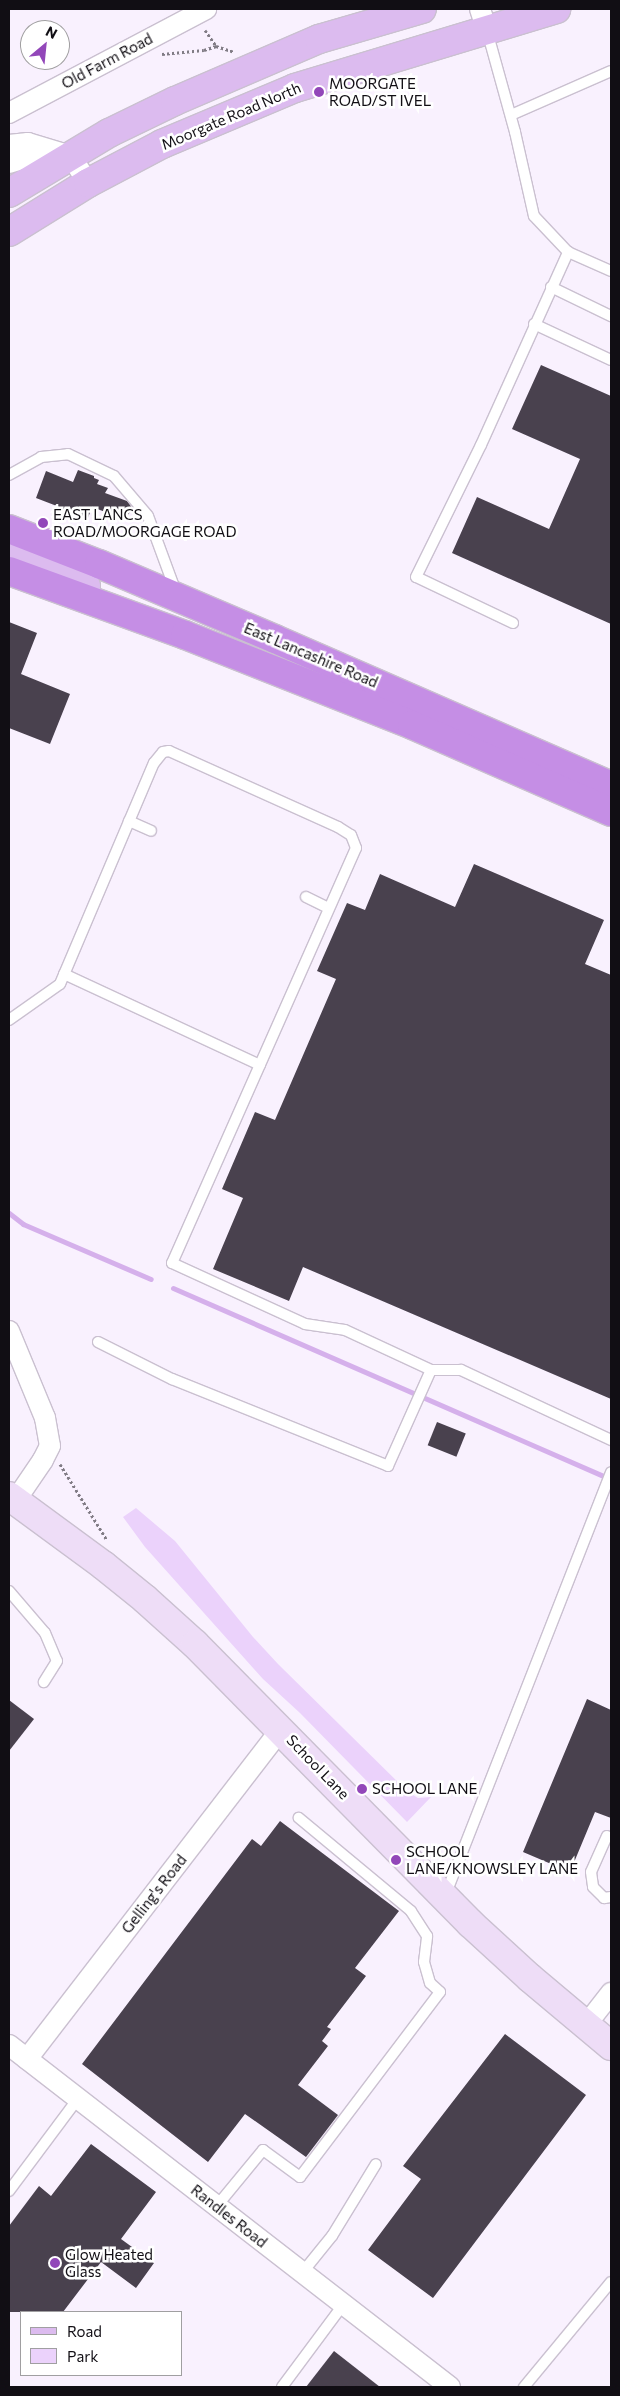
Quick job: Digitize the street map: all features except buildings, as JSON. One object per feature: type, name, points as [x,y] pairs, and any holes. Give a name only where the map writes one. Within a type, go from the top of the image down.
[{"type":"highway","name":"East Lancashire Road","points":[[9,529],[178,598],[611,786]]},
{"type":"highway","name":"East Lancashire Road","points":[[9,570],[185,635],[412,725],[611,812]]},
{"type":"main road","points":[[9,193],[62,153],[175,101],[319,39],[422,9]]},
{"type":"main road","name":"Moorgate Road North","points":[[9,232],[88,182],[162,144],[295,88],[484,20],[556,9]]},
{"type":"main road","points":[[9,555],[144,609],[185,635]]},
{"type":"main road","name":"School Lane","points":[[12,1498],[145,1599],[195,1644],[445,1897],[530,1978],[611,2046]]},
{"type":"street","name":"Old Farm Road","points":[[9,113],[201,11]]},
{"type":"street","points":[[9,145],[28,144],[62,153],[88,182]]},
{"type":"street","points":[[9,163],[62,153]]},
{"type":"street","points":[[9,1331],[45,1418],[50,1446]]},
{"type":"street","name":"School Lane","points":[[12,1498],[43,1460],[50,1446]]},
{"type":"street","name":"Gelling's Road","points":[[27,2059],[281,1729]]},
{"type":"street","points":[[586,2025],[611,1993]]},
{"type":"street","name":"Randles Road","points":[[9,2045],[79,2097],[216,2207],[450,2387]]},
{"type":"lane","points":[[484,20],[511,115],[534,216],[568,252],[611,271]]},
{"type":"lane","points":[[511,115],[611,71]]},
{"type":"lane","points":[[513,623],[416,577],[481,445],[568,252]]},
{"type":"lane","points":[[551,287],[611,316]]},
{"type":"lane","points":[[534,324],[611,360]]},
{"type":"lane","points":[[9,475],[41,457],[68,454],[114,476],[148,516],[178,598]]},
{"type":"lane","points":[[9,1020],[60,984],[157,756],[163,752],[169,752],[350,834],[356,848],[172,1263],[305,1324],[345,1330],[431,1370],[461,1370],[611,1440]]},
{"type":"lane","points":[[129,821],[152,831]]},
{"type":"lane","points":[[306,897],[330,908]]},
{"type":"lane","points":[[64,974],[260,1065]]},
{"type":"lane","points":[[98,1342],[172,1379],[388,1466],[431,1370]]},
{"type":"lane","points":[[445,1897],[611,1472]]},
{"type":"lane","points":[[9,1591],[45,1633],[57,1661],[44,1682]]},
{"type":"lane","points":[[216,2207],[263,2150],[300,2177],[440,1992],[430,1982],[424,1962],[427,1936],[412,1911],[299,1818]]},
{"type":"lane","points":[[607,1836],[591,1872],[593,1887],[604,1898],[611,1897]]},
{"type":"lane","points":[[9,2191],[79,2097]]},
{"type":"lane","points":[[302,2273],[332,2236],[376,2164]]},
{"type":"lane","points":[[524,2387],[611,2282]]},
{"type":"lane","points":[[282,2387],[343,2305]]},
{"type":"path","points":[[201,11],[216,46]]},
{"type":"path","points":[[141,43],[153,55],[204,50],[216,46],[235,52]]},
{"type":"path","points":[[50,1446],[113,1550],[103,1566]]},
{"type":"green space","points":[[136,1508],[175,1541],[253,1637],[278,1664],[408,1792],[418,1798],[431,1797],[407,1822],[300,1713],[263,1679],[145,1547],[123,1517]]},
{"type":"waterway","points":[[9,1213],[23,1224],[151,1279]]},
{"type":"waterway","points":[[173,1288],[608,1478]]},
{"type":"place","name":"MOORGATE ROAD/ST IVEL","points":[[319,92]]},
{"type":"place","name":"EAST LANCS ROAD/MOORGAGE ROAD","points":[[43,523]]},
{"type":"place","name":"SCHOOL LANE","points":[[362,1789]]},
{"type":"place","name":"SCHOOL LANE/KNOWSLEY LANE","points":[[396,1860]]},
{"type":"place","name":"Glow Heated Glass","points":[[55,2263]]}]
